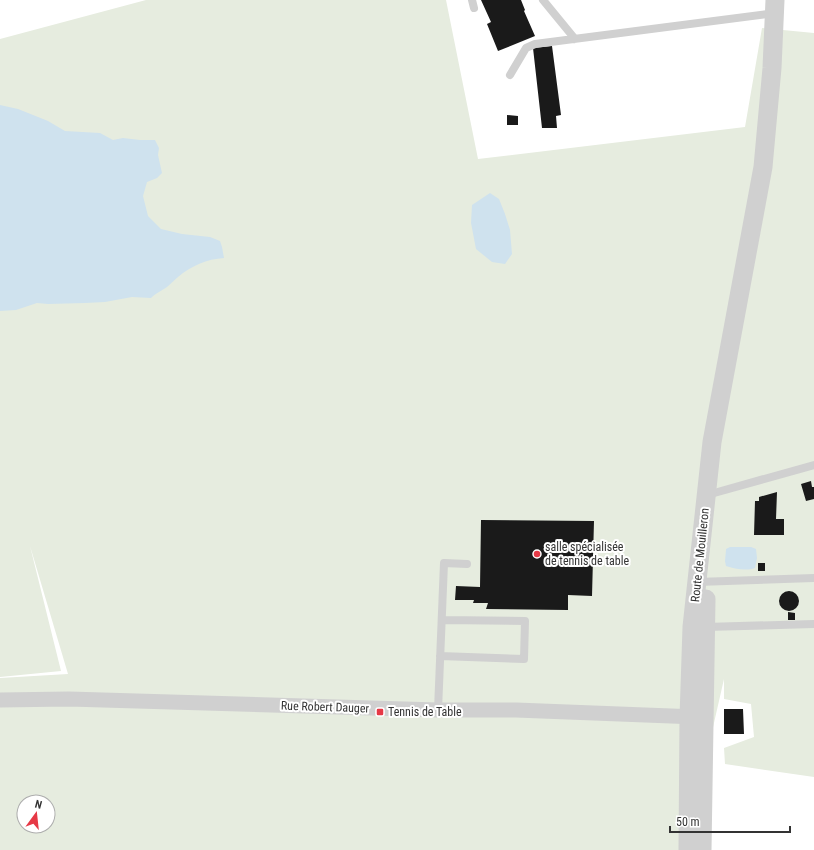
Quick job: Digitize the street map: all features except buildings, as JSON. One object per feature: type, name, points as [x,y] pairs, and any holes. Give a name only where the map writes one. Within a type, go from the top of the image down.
[{"type":"street","name":"Route de Mouilleron","points":[[688,850],[693,717],[706,495],[712,442],[763,167],[772,68],[775,7]]},
{"type":"street","name":"Route de Mouilleron","points":[[699,627],[705,687],[702,850]]},
{"type":"street","points":[[702,831],[695,789],[693,717],[705,687]]},
{"type":"street","name":"Rue Robert Dauger","points":[[0,700],[69,699],[438,710],[523,710],[693,717]]},
{"type":"lane","points":[[543,0],[575,39]]},
{"type":"lane","points":[[510,75],[526,48],[535,44],[775,7]]},
{"type":"lane","points":[[706,495],[814,466]]},
{"type":"lane","points":[[438,710],[444,563],[467,564]]},
{"type":"lane","points":[[702,582],[814,578]]},
{"type":"lane","points":[[440,656],[524,659],[525,621],[442,620]]},
{"type":"lane","points":[[699,627],[814,624]]},
{"type":"shaded area","points":[[146,0],[446,0],[478,159],[745,127],[762,28],[814,33],[814,777],[725,764],[724,748],[754,737],[751,704],[724,699],[724,679],[685,850],[0,850],[0,678],[68,674],[30,546],[61,671],[0,677],[0,39]]},
{"type":"water","points":[[0,105],[18,109],[48,121],[65,131],[100,133],[113,140],[123,138],[155,140],[159,148],[158,155],[162,173],[157,178],[147,182],[143,196],[148,216],[161,229],[182,234],[210,237],[220,241],[224,258],[211,260],[194,266],[151,298],[132,297],[105,302],[85,303],[37,303],[16,310],[0,311]]},
{"type":"water","points":[[490,193],[499,199],[510,230],[512,254],[505,264],[492,262],[476,249],[471,223],[472,205]]},
{"type":"water","points":[[730,547],[751,547],[756,549],[757,558],[755,568],[740,569],[726,566],[726,549]]},
{"type":"place","name":"salle spécialisée de tennis de table","points":[[537,554]]},
{"type":"place","name":"Tennis de Table","points":[[380,712]]}]
